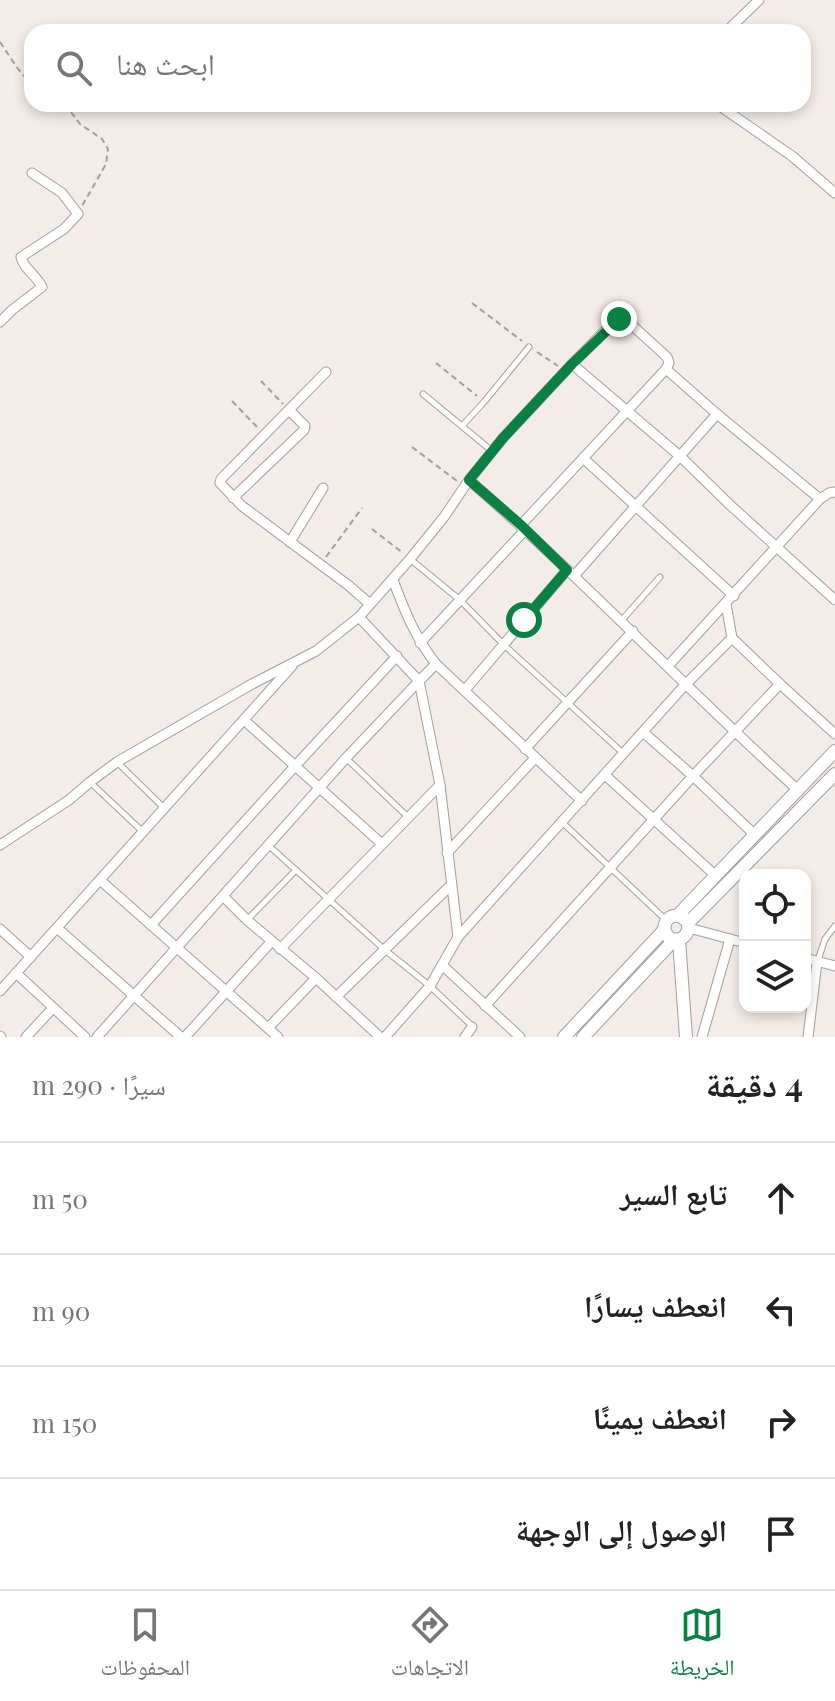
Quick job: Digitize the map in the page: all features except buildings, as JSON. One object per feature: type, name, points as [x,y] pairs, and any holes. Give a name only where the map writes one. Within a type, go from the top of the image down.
[{"type":"street","points":[[734,24],[759,0]]},
{"type":"street","points":[[729,112],[792,156],[835,193]]},
{"type":"street","points":[[0,322],[42,287],[21,257],[64,229],[78,214],[62,193],[32,173]]},
{"type":"street","points":[[0,845],[69,800],[117,762],[316,651],[359,617],[393,580],[493,452],[569,367],[623,317],[667,357],[666,369],[420,643]]},
{"type":"street","points":[[569,367],[681,457],[835,600]]},
{"type":"street","points":[[666,369],[820,499]]},
{"type":"street","points":[[326,372],[220,483],[233,498],[370,604]]},
{"type":"street","points":[[233,498],[304,430],[304,423],[289,410]]},
{"type":"street","points":[[465,690],[570,573],[681,457],[717,414]]},
{"type":"street","points":[[583,458],[734,596]]},
{"type":"street","points":[[467,484],[523,528],[798,790]]},
{"type":"street","points":[[290,542],[323,488]]},
{"type":"street","points":[[668,666],[820,499],[835,492]]},
{"type":"street","points":[[393,580],[410,624],[436,664],[582,801]]},
{"type":"street","points":[[726,604],[732,638],[835,734]]},
{"type":"street","points":[[359,617],[419,681],[440,785],[458,937]]},
{"type":"street","points":[[525,749],[633,631]]},
{"type":"street","points":[[223,896],[271,942],[382,1037],[430,986],[458,937],[685,685],[732,638]]},
{"type":"street","points":[[151,925],[397,656]]},
{"type":"street","points":[[0,991],[295,663]]},
{"type":"street","points":[[97,1037],[346,758],[436,664]]},
{"type":"street","points":[[485,1006],[780,684]]},
{"type":"street","points":[[244,720],[382,844]]},
{"type":"street","points":[[643,732],[755,835]]},
{"type":"street","points":[[677,940],[669,938],[677,923],[716,876],[835,751]]},
{"type":"street","points":[[447,853],[535,758]]},
{"type":"street","points":[[564,1037],[677,923],[835,774]]},
{"type":"street","points":[[605,775],[716,876]]},
{"type":"street","points":[[280,949],[440,785]]},
{"type":"street","points":[[100,880],[278,1037]]},
{"type":"street","points":[[336,997],[451,885]]},
{"type":"street","points":[[677,923],[739,941]]},
{"type":"street","points":[[583,1037],[687,933],[677,923]]},
{"type":"street","points":[[57,928],[183,1037],[271,942]]},
{"type":"street","points":[[0,929],[31,957]]},
{"type":"street","points":[[702,1037],[730,939]]},
{"type":"street","points":[[677,940],[686,1037]]},
{"type":"street","points":[[811,960],[835,966]]},
{"type":"street","points":[[808,1037],[817,962]]},
{"type":"street","points":[[442,965],[520,1037]]},
{"type":"street","points":[[16,973],[85,1037]]},
{"type":"street","points":[[268,1028],[316,978]]},
{"type":"street","points":[[26,1037],[53,1008]]},
{"type":"street","points":[[465,1037],[472,1027]]},
{"type":"lane","points":[[462,426],[529,347]]},
{"type":"lane","points":[[423,394],[493,452]]},
{"type":"lane","points":[[410,559],[460,600],[504,645],[624,754]]},
{"type":"lane","points":[[621,621],[660,577]]},
{"type":"lane","points":[[346,758],[408,817]]},
{"type":"lane","points":[[117,762],[164,809]]},
{"type":"lane","points":[[90,782],[143,832]]},
{"type":"lane","points":[[563,823],[610,869],[677,923]]},
{"type":"lane","points":[[268,845],[430,986],[472,1027]]},
{"type":"lane","points":[[247,920],[296,870]]},
{"type":"lane","points":[[817,962],[825,939],[835,926]]},
{"type":"path","points":[[0,42],[24,76]]},
{"type":"path","points":[[71,112],[80,124],[102,139],[108,149],[106,164],[78,214]]},
{"type":"path","points":[[472,303],[529,347],[569,367]]},
{"type":"path","points":[[436,363],[484,402]]},
{"type":"path","points":[[261,381],[289,410]]},
{"type":"path","points":[[232,401],[265,435]]},
{"type":"path","points":[[412,447],[467,484]]},
{"type":"path","points":[[320,565],[362,508]]},
{"type":"path","points":[[372,529],[410,559]]},
{"type":"route","points":[[524,620],[567,570],[469,480],[503,438],[619,319]]}]
